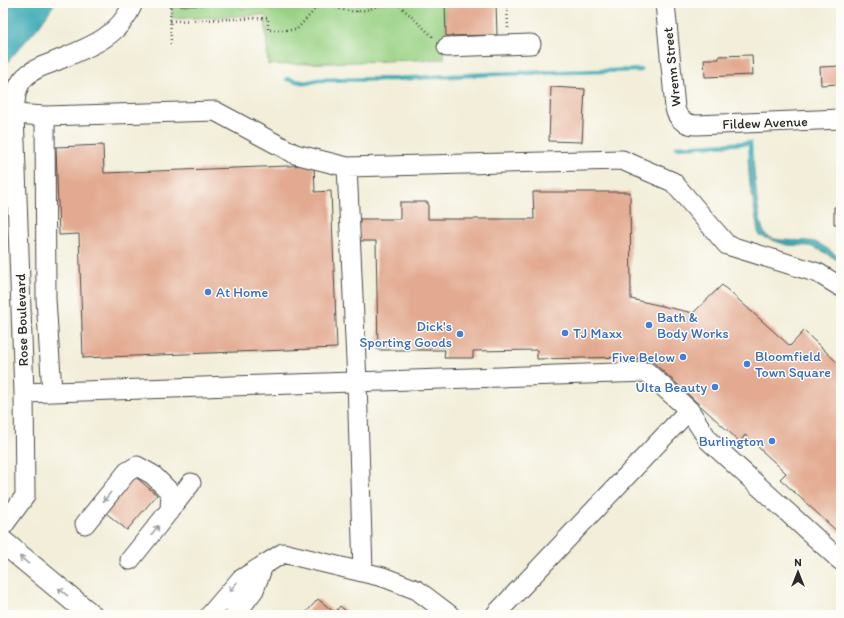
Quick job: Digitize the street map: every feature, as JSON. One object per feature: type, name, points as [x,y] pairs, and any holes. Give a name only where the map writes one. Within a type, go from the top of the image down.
[{"type":"highway","points":[[3,542],[91,615]]},
{"type":"street","name":"Rose Boulevard","points":[[3,526],[25,496],[24,393],[14,114],[16,93],[24,78],[35,69],[94,45],[113,32],[123,21],[133,3]]},
{"type":"street","name":"Wrenn Street","points":[[665,3],[676,111],[682,120],[689,125]]},
{"type":"street","points":[[447,47],[531,44]]},
{"type":"street","points":[[14,114],[45,116],[215,111],[295,154],[347,167],[622,160],[672,182],[727,245],[818,273],[841,287]]},
{"type":"street","points":[[45,116],[46,299],[52,392]]},
{"type":"street","name":"Fildew Avenue","points":[[689,125],[841,119]]},
{"type":"street","points":[[347,167],[357,382],[363,571]]},
{"type":"street","points":[[24,393],[647,372],[689,410],[710,441],[841,561]]},
{"type":"street","points":[[495,615],[689,410]]},
{"type":"street","points":[[85,524],[127,472],[137,466],[153,475],[171,493],[170,510]]},
{"type":"street","points":[[132,469],[146,478],[161,492],[160,501],[125,556],[170,510],[191,483]]},
{"type":"street","points":[[210,615],[240,580],[283,553],[383,577],[417,590],[450,615]]},
{"type":"street","points":[[235,615],[254,590],[263,566]]},
{"type":"path","points":[[170,3],[171,44]]},
{"type":"path","points":[[170,21],[268,18],[268,30],[296,30],[321,3]]},
{"type":"path","points":[[329,3],[347,11],[357,12],[376,8],[383,3]]},
{"type":"path","points":[[357,3],[357,12]]},
{"type":"path","points":[[507,3],[508,31]]},
{"type":"green space","points":[[205,3],[240,3],[241,8],[274,8],[274,3],[445,3],[446,36],[444,59],[268,65],[265,15],[172,19],[172,7],[205,5]]},
{"type":"water","points":[[3,3],[55,3],[39,26],[3,67]]},
{"type":"water","points":[[748,158],[753,160],[758,211],[760,221],[766,235],[775,239],[818,243],[840,258],[841,263],[820,250],[809,246],[787,245],[760,236],[750,186]]},
{"type":"building","points":[[180,3],[205,3],[205,5],[180,6]]},
{"type":"building","points":[[445,3],[496,3],[497,35],[446,36]]},
{"type":"building","points":[[752,55],[753,75],[705,77],[704,59],[719,59],[719,56]]},
{"type":"building","points":[[841,66],[841,84],[821,85],[820,67]]},
{"type":"building","points":[[551,87],[585,89],[582,142],[549,141]]},
{"type":"building","name":"At Home","points":[[103,145],[104,173],[314,165],[315,192],[331,191],[337,348],[83,358],[79,234],[59,235],[56,147]]},
{"type":"building","name":"Bloomfield Town Square","points":[[533,192],[630,192],[631,299],[693,313],[722,285],[790,346],[804,331],[841,366],[841,535],[780,479],[786,473],[745,435],[740,442],[653,362],[630,357],[537,359],[537,350],[473,351],[473,358],[444,358],[445,350],[378,350],[376,241],[359,241],[360,219],[400,219],[400,202],[428,202],[428,219],[534,219]]},
{"type":"building","points":[[834,207],[841,207],[841,224],[834,224]]},
{"type":"building","points":[[131,473],[157,495],[127,530],[101,509]]},
{"type":"building","points":[[318,599],[335,613],[340,606],[351,615],[304,615]]},
{"type":"waterway","points":[[287,79],[306,83],[318,80],[393,79],[491,74],[641,70]]},
{"type":"waterway","points":[[677,147],[750,143],[751,159]]},
{"type":"place","name":"At Home","points":[[208,292]]},
{"type":"place","name":"Bath & Body Works","points":[[649,325]]},
{"type":"place","name":"TJ Maxx","points":[[565,333]]},
{"type":"place","name":"Dick's Sporting Goods","points":[[460,334]]},
{"type":"place","name":"Five Below","points":[[683,357]]},
{"type":"place","name":"Bloomfield Town Square","points":[[747,364]]},
{"type":"place","name":"Ulta Beauty","points":[[715,387]]},
{"type":"place","name":"Burlington","points":[[772,441]]}]
